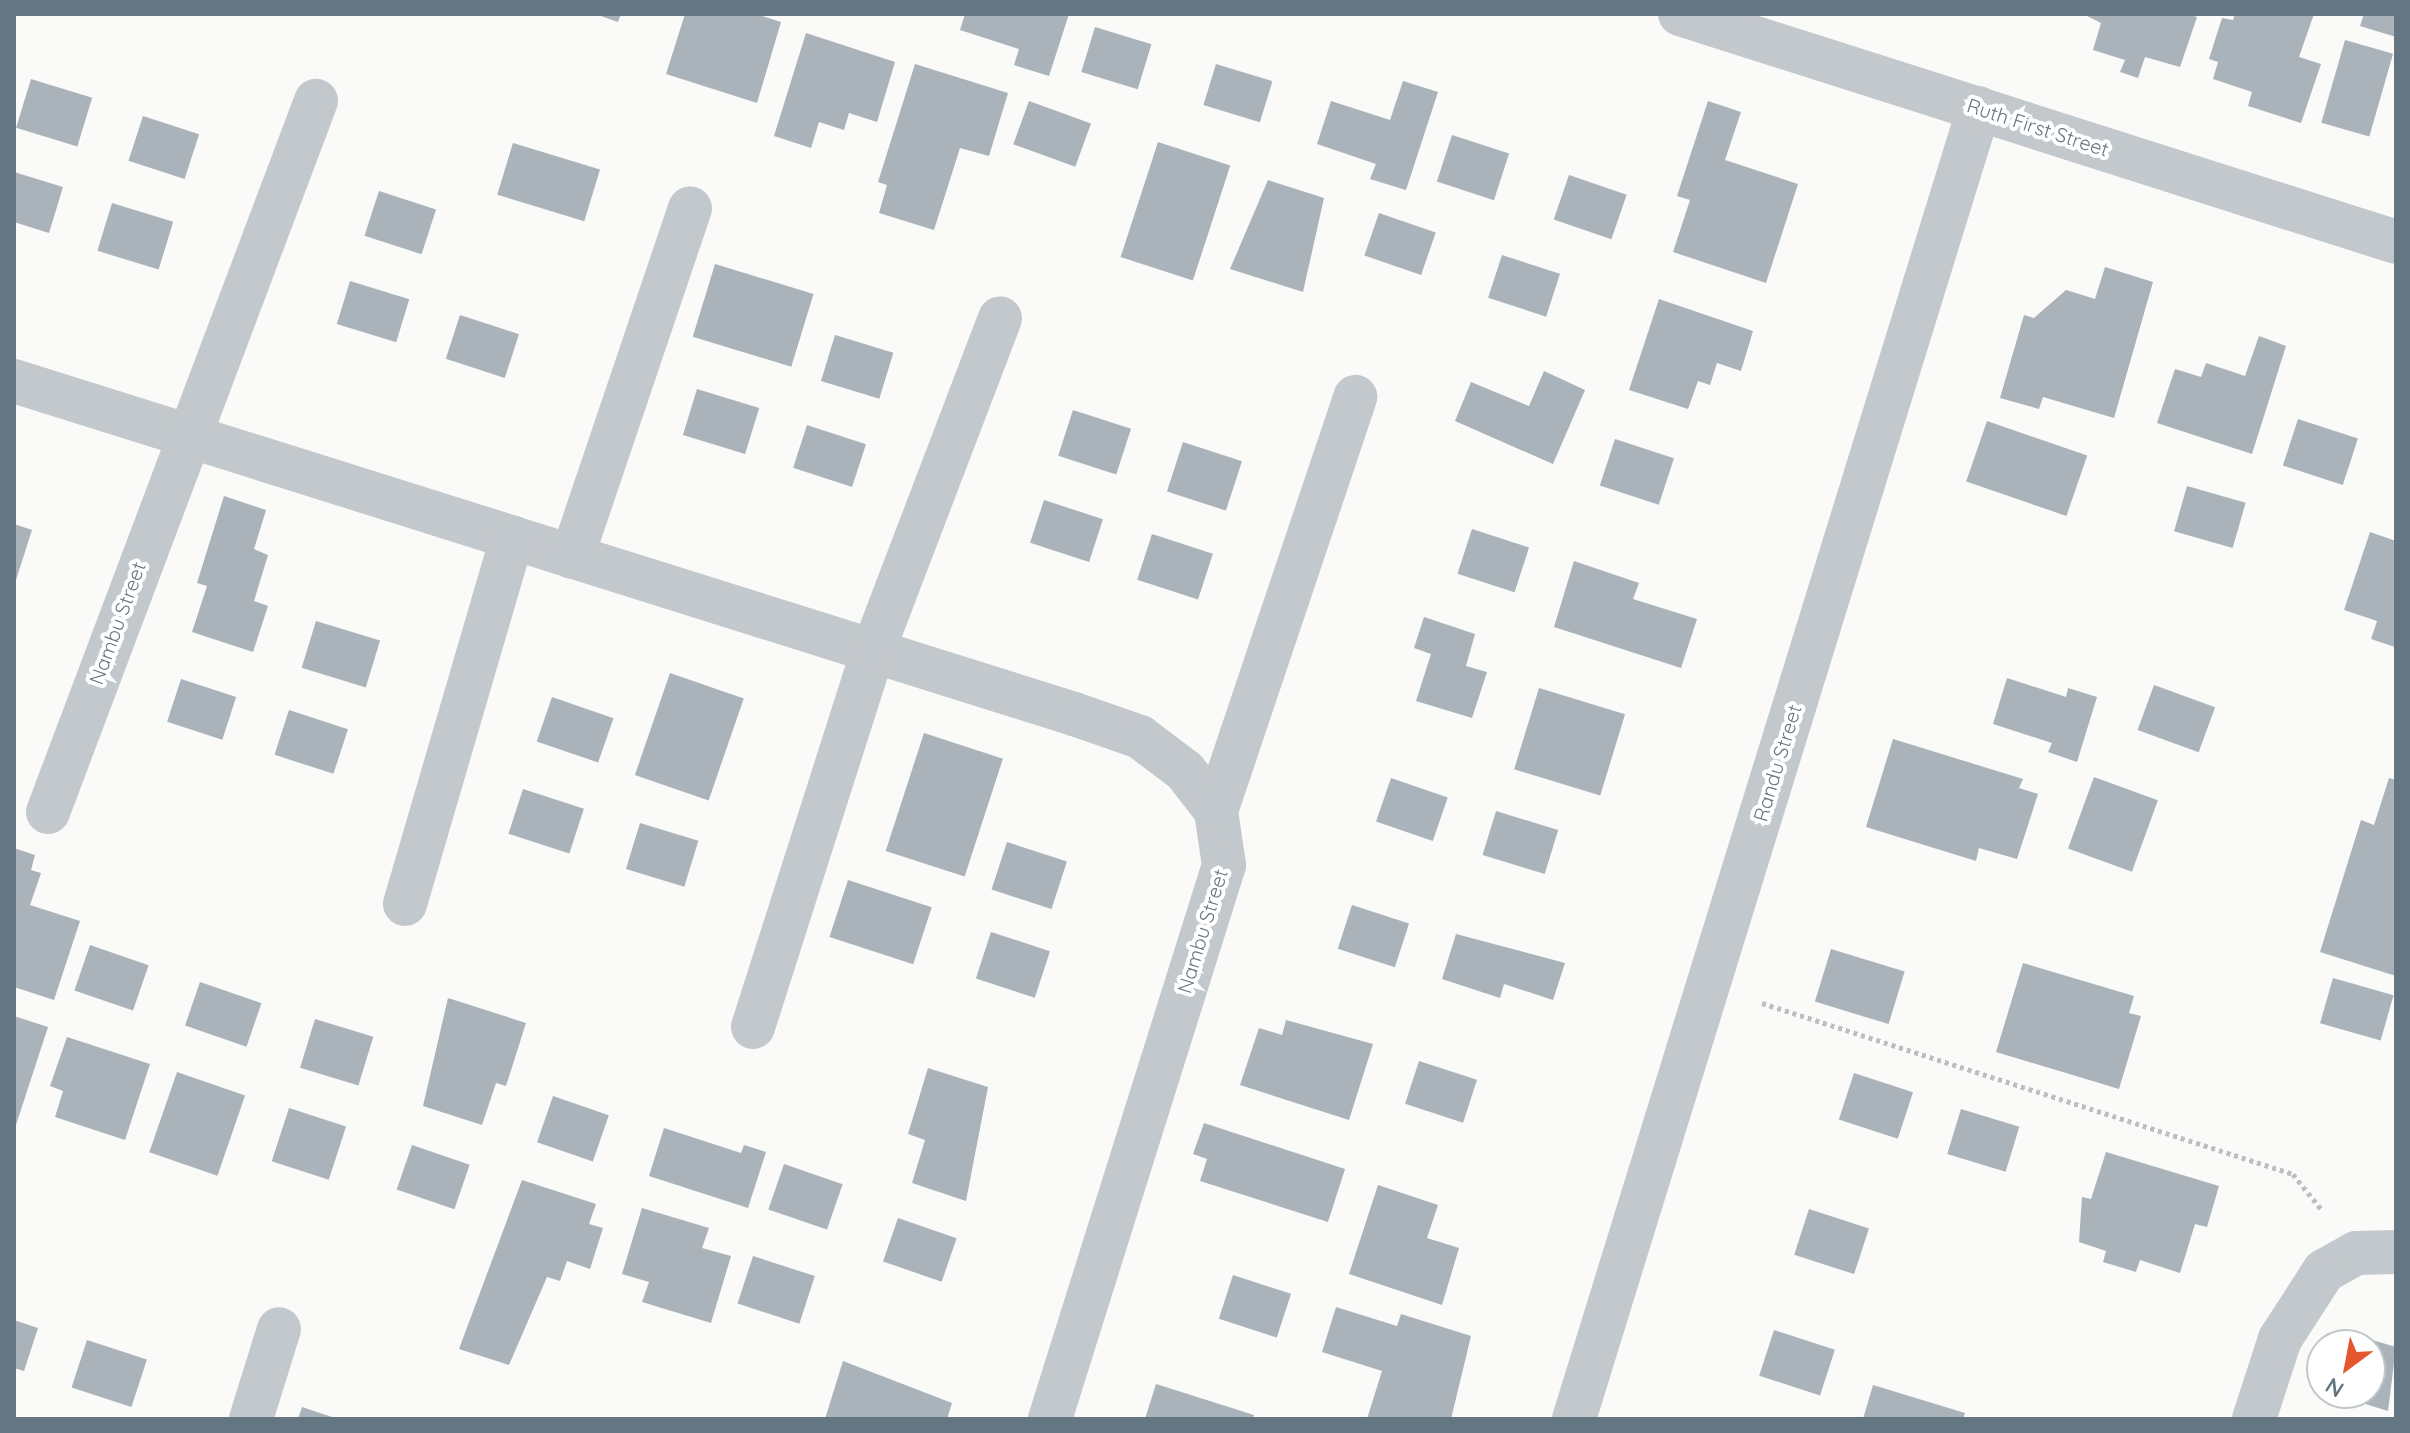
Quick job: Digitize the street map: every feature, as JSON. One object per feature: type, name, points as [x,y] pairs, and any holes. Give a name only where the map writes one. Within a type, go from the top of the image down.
[{"type":"street","name":"Ruth First Street","points":[[1680,14],[2396,242]]},
{"type":"street","name":"Nambu Street","points":[[48,812],[185,434],[316,101]]},
{"type":"street","name":"Randu Street","points":[[1574,1419],[1979,108]]},
{"type":"street","points":[[572,557],[690,208]]},
{"type":"street","points":[[753,1027],[873,651],[1000,318]]},
{"type":"street","name":"Nambu Street","points":[[14,381],[1140,737],[1185,771],[1216,811],[1224,865],[1050,1419]]},
{"type":"street","points":[[1216,811],[1355,397]]},
{"type":"street","points":[[405,904],[512,537]]},
{"type":"street","points":[[2254,1419],[2299,1301],[2324,1271],[2385,1250]]},
{"type":"street","points":[[251,1419],[279,1329]]},
{"type":"path","points":[[1708,985],[2293,1174],[2385,1250]]},
{"type":"building","points":[[595,14],[621,14],[618,22]]},
{"type":"building","points":[[685,14],[756,14],[781,22],[757,103],[666,74]]},
{"type":"building","points":[[965,14],[1069,14],[1049,76],[1014,65],[1019,49],[960,30]]},
{"type":"building","points":[[2083,14],[2188,14],[2197,17],[2180,67],[2145,57],[2138,78],[2120,72],[2125,60],[2093,50],[2101,23]]},
{"type":"building","points":[[2235,14],[2314,14],[2299,57],[2321,64],[2301,123],[2248,106],[2252,92],[2213,79],[2218,62],[2209,59],[2222,18],[2233,20]]},
{"type":"building","points":[[2364,14],[2396,14],[2396,37],[2360,26]]},
{"type":"building","points":[[1095,27],[1151,44],[1138,89],[1081,72]]},
{"type":"building","points":[[806,33],[895,62],[877,122],[849,113],[844,130],[819,122],[811,148],[774,136]]},
{"type":"building","points":[[2345,40],[2393,54],[2369,136],[2321,123]]},
{"type":"building","points":[[915,64],[1008,93],[989,156],[960,148],[934,230],[879,213],[887,185],[878,182]]},
{"type":"building","points":[[1216,64],[1272,81],[1260,122],[1203,105]]},
{"type":"building","points":[[31,79],[92,98],[77,146],[16,128]]},
{"type":"building","points":[[1403,81],[1438,92],[1406,190],[1370,179],[1376,164],[1317,144],[1331,101],[1390,120]]},
{"type":"building","points":[[1029,101],[1091,124],[1075,167],[1013,144]]},
{"type":"building","points":[[1708,101],[1741,112],[1725,160],[1798,184],[1766,283],[1673,252],[1690,200],[1677,196]]},
{"type":"building","points":[[143,116],[199,134],[185,179],[128,161]]},
{"type":"building","points":[[1452,135],[1509,154],[1494,200],[1437,182]]},
{"type":"building","points":[[1158,142],[1230,165],[1193,281],[1121,257]]},
{"type":"building","points":[[513,143],[600,170],[584,221],[497,195]]},
{"type":"building","points":[[14,172],[63,187],[49,233],[14,222]]},
{"type":"building","points":[[1569,175],[1627,195],[1611,239],[1554,219]]},
{"type":"building","points":[[1268,180],[1324,198],[1303,292],[1230,269]]},
{"type":"building","points":[[379,191],[436,210],[422,254],[364,236]]},
{"type":"building","points":[[112,203],[173,222],[159,270],[97,251]]},
{"type":"building","points":[[1379,213],[1436,233],[1421,275],[1364,256]]},
{"type":"building","points":[[1502,255],[1560,274],[1546,317],[1488,298]]},
{"type":"building","points":[[715,264],[813,294],[791,367],[693,337]]},
{"type":"building","points":[[2105,267],[2153,282],[2114,418],[2043,397],[2039,409],[2000,398],[2024,315],[2034,318],[2066,290],[2095,299]]},
{"type":"building","points":[[350,281],[409,299],[396,342],[337,324]]},
{"type":"building","points":[[1659,299],[1753,331],[1741,371],[1717,363],[1710,385],[1698,381],[1688,409],[1629,390]]},
{"type":"building","points":[[460,315],[519,334],[505,378],[446,359]]},
{"type":"building","points":[[835,335],[893,353],[879,399],[821,381]]},
{"type":"building","points":[[2259,336],[2286,346],[2252,454],[2157,423],[2175,369],[2201,377],[2206,363],[2245,376]]},
{"type":"building","points":[[1544,371],[1585,390],[1553,464],[1455,421],[1471,382],[1529,406]]},
{"type":"building","points":[[697,389],[759,408],[745,454],[683,435]]},
{"type":"building","points":[[1073,410],[1131,429],[1116,475],[1058,456]]},
{"type":"building","points":[[2298,419],[2358,438],[2343,485],[2283,466]]},
{"type":"building","points":[[1987,421],[2087,456],[2066,516],[1966,482]]},
{"type":"building","points":[[807,425],[866,444],[852,487],[793,468]]},
{"type":"building","points":[[1615,439],[1674,458],[1659,505],[1600,486]]},
{"type":"building","points":[[1183,442],[1242,461],[1226,511],[1167,491]]},
{"type":"building","points":[[2187,486],[2246,503],[2233,548],[2174,531]]},
{"type":"building","points":[[224,496],[266,510],[254,549],[268,555],[254,601],[268,606],[253,652],[192,632],[207,586],[197,583]]},
{"type":"building","points":[[1044,500],[1103,519],[1089,562],[1030,543]]},
{"type":"building","points":[[14,524],[32,530],[15,583],[14,583]]},
{"type":"building","points":[[1472,529],[1529,548],[1515,592],[1457,574]]},
{"type":"building","points":[[2370,532],[2396,541],[2395,647],[2371,639],[2377,621],[2344,610]]},
{"type":"building","points":[[1152,534],[1213,554],[1198,599],[1137,580]]},
{"type":"building","points":[[1574,561],[1639,583],[1633,599],[1697,619],[1681,668],[1554,627]]},
{"type":"building","points":[[1424,617],[1475,634],[1466,666],[1487,672],[1472,718],[1416,701],[1431,654],[1414,648]]},
{"type":"building","points":[[316,621],[380,641],[366,687],[302,668]]},
{"type":"building","points":[[670,673],[744,698],[709,801],[635,775]]},
{"type":"building","points":[[2007,678],[2066,697],[2068,688],[2097,697],[2077,762],[2048,752],[2052,743],[1993,724]]},
{"type":"building","points":[[181,679],[236,697],[222,740],[167,722]]},
{"type":"building","points":[[2154,685],[2215,707],[2199,752],[2138,730]]},
{"type":"building","points":[[1539,688],[1625,714],[1600,796],[1514,769]]},
{"type":"building","points":[[552,697],[613,718],[598,763],[537,741]]},
{"type":"building","points":[[289,710],[348,729],[333,774],[274,755]]},
{"type":"building","points":[[924,733],[1003,759],[965,877],[886,851]]},
{"type":"building","points":[[1893,739],[2023,779],[2019,788],[2038,794],[2017,859],[1979,848],[1976,861],[1866,827]]},
{"type":"building","points":[[2094,777],[2158,800],[2132,872],[2068,848]]},
{"type":"building","points":[[1391,778],[1448,798],[1433,841],[1376,821]]},
{"type":"building","points":[[2389,778],[2396,780],[2396,976],[2320,952],[2361,820],[2374,825]]},
{"type":"building","points":[[523,789],[584,809],[569,853],[508,834]]},
{"type":"building","points":[[1496,811],[1558,830],[1545,874],[1483,855]]},
{"type":"building","points":[[640,823],[698,841],[684,887],[626,869]]},
{"type":"building","points":[[1007,842],[1067,861],[1051,909],[992,890]]},
{"type":"building","points":[[14,848],[35,855],[31,870],[41,873],[30,905],[80,921],[54,1000],[14,987]]},
{"type":"building","points":[[848,880],[932,907],[913,964],[829,937]]},
{"type":"building","points":[[1352,905],[1409,924],[1395,967],[1338,949]]},
{"type":"building","points":[[991,932],[1050,951],[1035,998],[976,979]]},
{"type":"building","points":[[1456,934],[1565,963],[1553,1000],[1504,984],[1500,998],[1442,979]]},
{"type":"building","points":[[90,945],[149,965],[133,1011],[74,990]]},
{"type":"building","points":[[1831,949],[1905,972],[1889,1024],[1815,1002]]},
{"type":"building","points":[[2023,963],[2134,996],[2129,1013],[2141,1016],[2119,1089],[1996,1052]]},
{"type":"building","points":[[2333,978],[2394,995],[2381,1041],[2320,1023]]},
{"type":"building","points":[[200,982],[261,1003],[246,1047],[185,1025]]},
{"type":"building","points":[[448,998],[526,1023],[506,1086],[496,1083],[482,1125],[423,1106]]},
{"type":"building","points":[[14,1016],[48,1027],[15,1128],[14,1128]]},
{"type":"building","points":[[315,1019],[373,1037],[358,1086],[300,1068]]},
{"type":"building","points":[[1286,1020],[1373,1044],[1349,1120],[1240,1085],[1259,1028],[1282,1035]]},
{"type":"building","points":[[67,1037],[150,1064],[125,1140],[55,1117],[63,1091],[50,1086]]},
{"type":"building","points":[[1419,1061],[1477,1080],[1463,1123],[1405,1104]]},
{"type":"building","points":[[928,1068],[988,1087],[966,1201],[912,1183],[925,1140],[908,1134]]},
{"type":"building","points":[[177,1072],[245,1095],[217,1176],[149,1152]]},
{"type":"building","points":[[1854,1073],[1913,1092],[1898,1139],[1839,1120]]},
{"type":"building","points":[[553,1096],[609,1115],[593,1162],[537,1142]]},
{"type":"building","points":[[289,1108],[346,1127],[329,1180],[272,1161]]},
{"type":"building","points":[[1961,1109],[2019,1127],[2006,1172],[1947,1154]]},
{"type":"building","points":[[1204,1123],[1345,1169],[1328,1222],[1200,1181],[1207,1159],[1193,1154]]},
{"type":"building","points":[[664,1128],[741,1153],[744,1145],[766,1152],[748,1208],[649,1176]]},
{"type":"building","points":[[412,1145],[470,1165],[454,1209],[397,1189]]},
{"type":"building","points":[[2106,1152],[2219,1186],[2207,1227],[2195,1224],[2180,1273],[2140,1260],[2136,1272],[2103,1262],[2106,1251],[2079,1242],[2082,1197],[2091,1199]]},
{"type":"building","points":[[784,1164],[843,1184],[827,1230],[768,1209]]},
{"type":"building","points":[[522,1180],[596,1204],[589,1224],[603,1228],[590,1269],[567,1261],[560,1281],[547,1277],[509,1365],[459,1349]]},
{"type":"building","points":[[1378,1185],[1438,1205],[1427,1238],[1459,1248],[1442,1305],[1349,1274]]},
{"type":"building","points":[[642,1208],[709,1228],[702,1248],[731,1256],[711,1323],[642,1302],[649,1282],[622,1274]]},
{"type":"building","points":[[1809,1209],[1869,1228],[1854,1274],[1794,1255]]},
{"type":"building","points":[[898,1218],[957,1238],[942,1282],[883,1261]]},
{"type":"building","points":[[753,1256],[815,1276],[799,1324],[738,1304]]},
{"type":"building","points":[[1233,1275],[1291,1294],[1277,1338],[1219,1319]]},
{"type":"building","points":[[1336,1307],[1397,1326],[1401,1314],[1471,1336],[1451,1419],[1367,1419],[1382,1371],[1322,1352]]},
{"type":"building","points":[[14,1320],[38,1328],[24,1371],[14,1368]]},
{"type":"building","points":[[1774,1330],[1835,1350],[1820,1395],[1759,1376]]},
{"type":"building","points":[[87,1340],[147,1359],[131,1407],[72,1388]]},
{"type":"building","points":[[2386,1344],[2396,1347],[2388,1411],[2382,1409],[2386,1409]]},
{"type":"building","points":[[843,1361],[952,1403],[947,1419],[825,1419]]},
{"type":"building","points":[[1156,1384],[1254,1415],[1253,1419],[1145,1419]]},
{"type":"building","points":[[1873,1385],[1965,1413],[1963,1419],[1863,1419]]},
{"type":"building","points":[[302,1407],[335,1418],[335,1419],[298,1419]]}]
